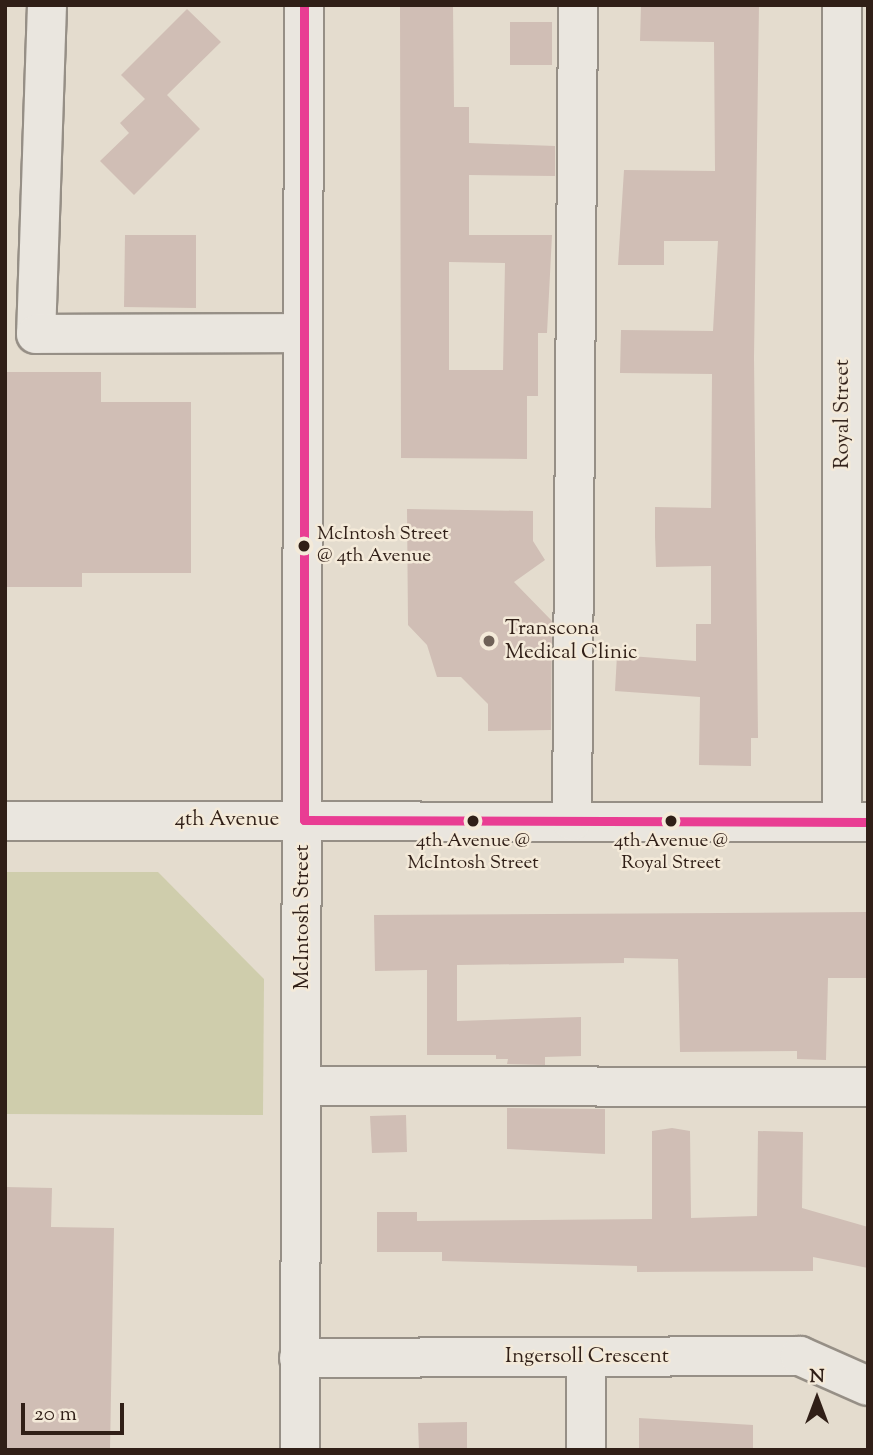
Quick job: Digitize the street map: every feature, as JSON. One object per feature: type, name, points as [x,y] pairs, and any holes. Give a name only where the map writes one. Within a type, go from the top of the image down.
[{"type":"street","points":[[47,5],[21,334],[303,332]]},
{"type":"street","name":"McIntosh Street","points":[[300,1450],[304,820],[304,5]]},
{"type":"street","points":[[572,821],[578,5]]},
{"type":"street","name":"Royal Street","points":[[842,5],[856,547],[855,822]]},
{"type":"street","name":"4th Avenue","points":[[5,821],[855,822]]},
{"type":"street","points":[[302,1086],[868,1087]]},
{"type":"street","name":"Ingersoll Crescent","points":[[299,1358],[800,1356],[868,1386]]},
{"type":"street","points":[[586,1358],[586,1450]]},
{"type":"shaded area","points":[[5,872],[158,872],[264,979],[263,1115],[5,1114]]},
{"type":"building","points":[[400,5],[453,5],[454,107],[469,107],[469,143],[555,146],[555,176],[469,175],[469,235],[552,235],[547,333],[538,333],[538,396],[527,396],[527,459],[401,458]],"holes":[[[449,262],[505,263],[503,370],[449,370]]]},
{"type":"building","points":[[641,5],[759,5],[754,358],[758,738],[751,738],[751,766],[699,765],[700,697],[615,691],[617,655],[696,661],[696,624],[711,624],[711,566],[656,567],[655,507],[711,508],[712,374],[620,373],[621,330],[713,331],[718,241],[664,241],[664,265],[618,265],[624,170],[715,171],[714,42],[640,41]]},
{"type":"building","points":[[187,9],[221,42],[167,95],[200,129],[134,195],[100,161],[129,133],[120,123],[145,99],[121,75]]},
{"type":"building","points":[[510,22],[552,22],[552,65],[510,65]]},
{"type":"building","points":[[125,235],[196,235],[196,308],[124,307]]},
{"type":"building","points":[[5,372],[101,372],[101,402],[191,402],[191,573],[82,573],[82,587],[5,587]]},
{"type":"building","name":"Transcona Medical Clinic","points":[[407,509],[533,511],[533,541],[545,560],[514,582],[552,621],[551,730],[488,731],[488,704],[461,677],[437,677],[427,645],[408,625]]},
{"type":"building","points":[[868,912],[868,978],[828,978],[826,1060],[797,1059],[797,1051],[680,1052],[678,959],[624,958],[624,963],[457,965],[457,1021],[581,1017],[581,1056],[545,1057],[545,1065],[507,1064],[508,1059],[496,1059],[496,1055],[427,1055],[427,970],[375,971],[374,915]]},
{"type":"building","points":[[507,1108],[605,1109],[605,1154],[507,1149]]},
{"type":"building","points":[[406,1115],[407,1152],[372,1153],[370,1116]]},
{"type":"building","points":[[672,1128],[690,1131],[691,1218],[757,1216],[758,1131],[803,1132],[802,1208],[868,1227],[868,1268],[813,1257],[813,1271],[637,1272],[637,1266],[442,1261],[442,1252],[377,1252],[377,1212],[417,1212],[417,1221],[652,1219],[652,1131]]},
{"type":"building","points":[[5,1187],[52,1188],[51,1227],[114,1228],[110,1450],[5,1450]]},
{"type":"building","points":[[639,1418],[753,1425],[753,1450],[639,1450]]},
{"type":"building","points":[[467,1422],[467,1450],[419,1450],[418,1423]]},
{"type":"transit line","points":[[304,5],[304,820]]},
{"type":"transit line","points":[[304,820],[868,822]]},
{"type":"place","name":"McIntosh Street @ 4th Avenue","points":[[304,546]]},
{"type":"place","name":"Transcona Medical Clinic","points":[[489,641]]},
{"type":"place","name":"4th Avenue @ McIntosh Street","points":[[473,821]]},
{"type":"place","name":"4th Avenue @ Royal Street","points":[[671,821]]}]
